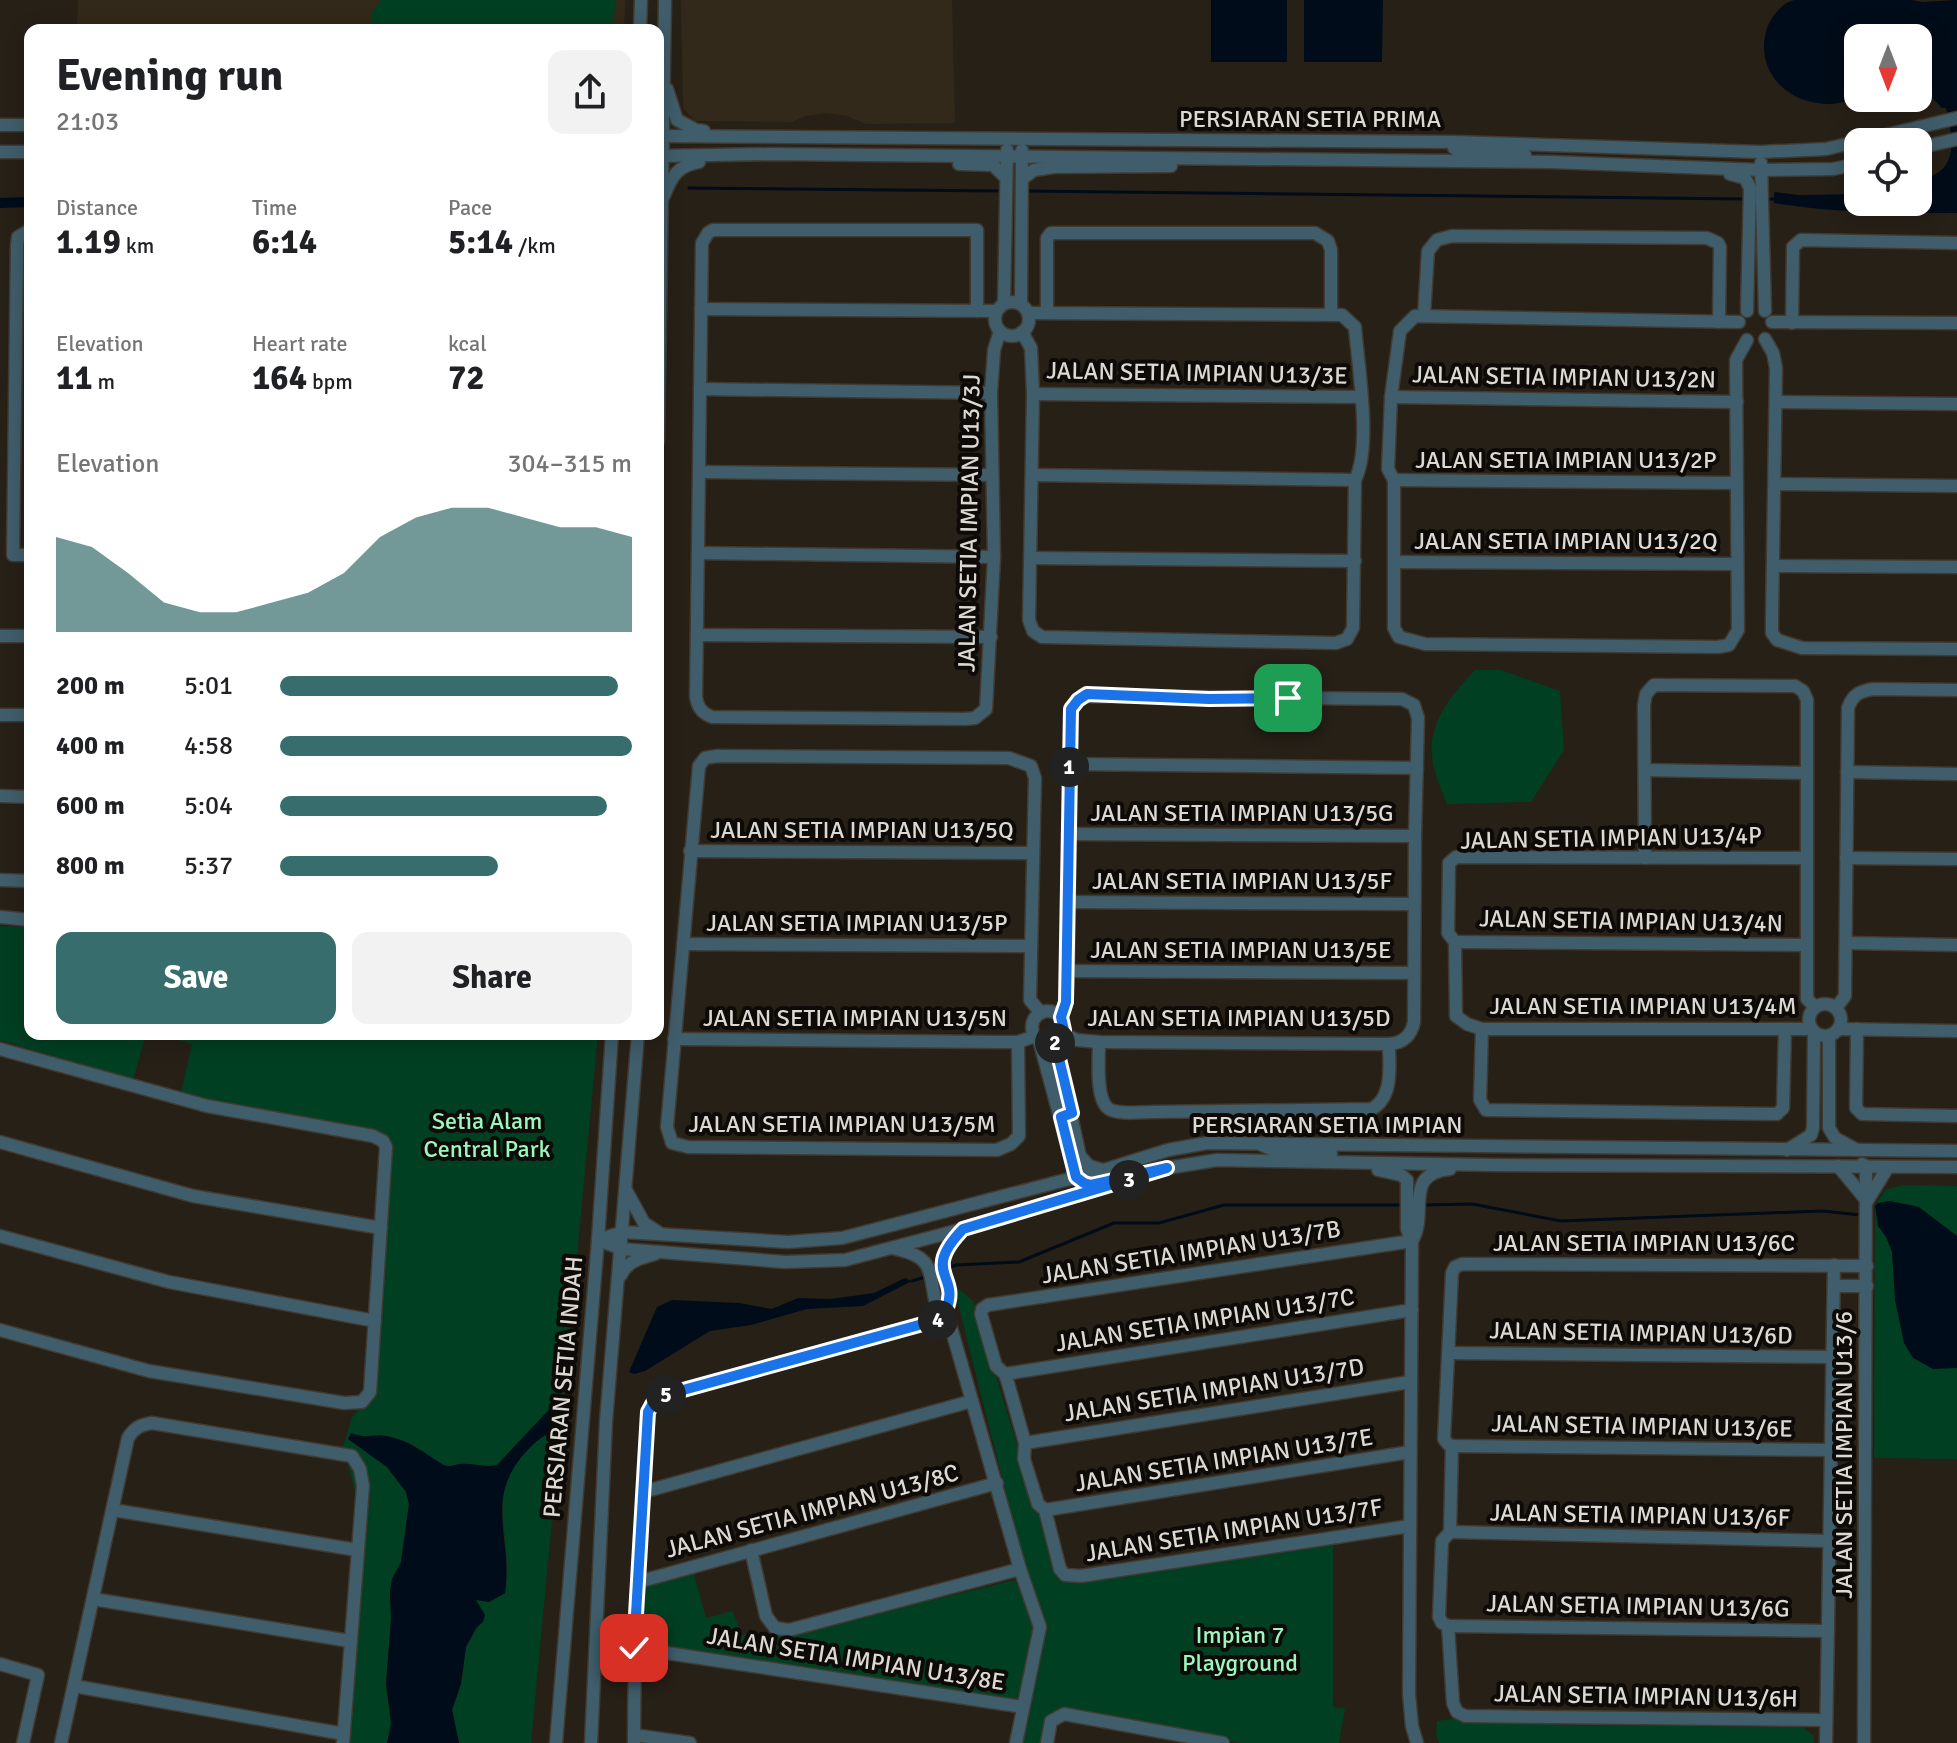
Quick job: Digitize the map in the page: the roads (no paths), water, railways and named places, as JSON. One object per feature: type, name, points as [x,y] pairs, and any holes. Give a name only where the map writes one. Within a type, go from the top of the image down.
[{"type":"street","points":[[640,24],[641,0]]},
{"type":"street","points":[[665,0],[664,79],[677,120],[696,130],[733,135]]},
{"type":"street","name":"PERSIARAN SETIA PRIMA","points":[[664,136],[1454,142],[1760,152],[1826,149],[1957,118]]},
{"type":"street","points":[[0,125],[24,125]]},
{"type":"street","points":[[1007,139],[1000,307],[994,322],[1007,335],[1022,332],[1028,323],[1022,218],[1022,139]]},
{"type":"street","points":[[1932,145],[1953,140]]},
{"type":"street","points":[[1454,142],[1454,148],[1459,152],[1516,153],[1551,162]]},
{"type":"street","points":[[0,152],[24,152]]},
{"type":"street","points":[[1632,166],[1657,173],[1738,175],[1759,188],[1771,332],[1765,339],[1756,342],[1747,340],[1741,332],[1749,221],[1759,188],[1762,170],[1760,152]]},
{"type":"street","points":[[664,195],[671,177],[686,164],[771,154]]},
{"type":"street","name":"PERSIARAN SETIA PRIMA","points":[[664,156],[771,154],[1551,162],[1762,170],[1844,167]]},
{"type":"street","points":[[900,156],[926,164],[993,165],[1006,178]]},
{"type":"street","points":[[1022,179],[1034,170],[1054,167],[1188,166],[1213,159]]},
{"type":"street","points":[[1759,188],[1775,176],[1819,176],[1833,169]]},
{"type":"street","points":[[977,311],[977,230],[713,230],[708,233],[702,243],[697,635],[991,637]]},
{"type":"street","points":[[1047,313],[1047,238],[1051,233],[1315,233],[1328,241],[1331,250],[1337,315]]},
{"type":"street","points":[[24,234],[18,237],[17,245],[13,555],[24,555]]},
{"type":"street","points":[[1420,316],[1428,251],[1437,240],[1452,236],[1707,238],[1720,247],[1719,322]]},
{"type":"street","points":[[1792,323],[1793,247],[1801,240],[1957,243]]},
{"type":"street","points":[[1748,265],[1764,265]]},
{"type":"street","points":[[701,309],[977,311],[1013,301],[1025,308],[1047,313],[1337,315],[1355,327],[1361,397],[1362,466],[1355,480],[1353,628],[1347,639],[1336,643],[1042,637],[1033,631],[1029,620],[1033,394],[1031,348],[1022,332]]},
{"type":"street","points":[[16,309],[24,309]]},
{"type":"street","points":[[1747,340],[1736,360],[1738,630],[1733,641],[1718,647],[1425,644],[1399,637],[1394,628],[1394,480],[1388,469],[1391,397],[1400,331],[1420,316],[1719,322],[1743,317],[1756,309],[1769,317],[1792,323],[1957,323]]},
{"type":"street","name":"JALAN SETIA IMPIAN U13/3J","points":[[697,635],[696,697],[699,709],[712,717],[965,719],[981,715],[988,702],[994,557],[991,393],[994,350],[1000,331]]},
{"type":"street","points":[[1765,339],[1773,353],[1776,368],[1772,633],[1777,640],[1802,648],[1957,649]]},
{"type":"street","points":[[700,389],[991,393]]},
{"type":"street","points":[[15,391],[24,391]]},
{"type":"street","name":"JALAN SETIA IMPIAN U13/3E","points":[[1033,394],[1361,397]]},
{"type":"street","name":"JALAN SETIA IMPIAN U13/2N","points":[[1391,397],[1737,402]]},
{"type":"street","points":[[1776,402],[1957,404]]},
{"type":"street","points":[[14,472],[24,472]]},
{"type":"street","points":[[699,472],[992,475]]},
{"type":"street","points":[[1032,475],[1355,480]]},
{"type":"street","name":"JALAN SETIA IMPIAN U13/2P","points":[[1394,480],[1737,483]]},
{"type":"street","points":[[1775,484],[1957,486]]},
{"type":"street","points":[[698,553],[994,557]]},
{"type":"street","points":[[1031,558],[1355,561]]},
{"type":"street","name":"JALAN SETIA IMPIAN U13/2Q","points":[[1395,562],[1737,564]]},
{"type":"street","points":[[1773,566],[1957,567]]},
{"type":"street","points":[[0,636],[24,636]]},
{"type":"street","points":[[1645,858],[1646,694],[1654,685],[1795,686],[1803,691],[1807,700],[1807,999],[1815,1007]]},
{"type":"street","points":[[1836,1008],[1845,996],[1848,708],[1852,698],[1861,691],[1957,690]]},
{"type":"street","points":[[1061,1017],[1066,1002],[1068,971],[1071,709],[1087,694],[1209,699],[1402,699],[1414,705],[1418,718],[1414,973]]},
{"type":"street","points":[[0,715],[24,715]]},
{"type":"street","points":[[674,1039],[699,766],[705,758],[717,756],[1009,758],[1031,766],[1035,778],[1030,1000],[1041,1013]]},
{"type":"street","points":[[1069,764],[1417,768]]},
{"type":"street","points":[[1645,770],[1807,773]]},
{"type":"street","points":[[1847,772],[1957,774]]},
{"type":"street","points":[[0,796],[24,797]]},
{"type":"street","name":"JALAN SETIA IMPIAN U13/5G","points":[[1068,834],[1415,836]]},
{"type":"street","name":"JALAN SETIA IMPIAN U13/5Q","points":[[690,851],[1033,853]]},
{"type":"street","name":"JALAN SETIA IMPIAN U13/4P","points":[[1455,942],[1448,933],[1449,863],[1452,858],[1807,858]]},
{"type":"street","points":[[1846,858],[1957,859]]},
{"type":"street","points":[[0,880],[24,881]]},
{"type":"street","name":"JALAN SETIA IMPIAN U13/5F","points":[[1069,902],[1414,904]]},
{"type":"street","points":[[0,917],[24,919]]},
{"type":"street","name":"JALAN SETIA IMPIAN U13/4N","points":[[1455,942],[1807,945]]},
{"type":"street","name":"JALAN SETIA IMPIAN U13/4M","points":[[1455,942],[1456,1016],[1482,1029],[1812,1031]]},
{"type":"street","points":[[1846,943],[1957,945]]},
{"type":"street","name":"JALAN SETIA IMPIAN U13/5P","points":[[683,944],[1031,946]]},
{"type":"street","name":"JALAN SETIA IMPIAN U13/5E","points":[[1068,971],[1414,973]]},
{"type":"street","name":"JALAN SETIA IMPIAN U13/5D","points":[[1059,1038],[1099,1042],[1398,1043],[1412,1031],[1414,973]]},
{"type":"street","points":[[1787,1150],[1811,1135],[1813,1128],[1814,1065],[1809,1015],[1815,1007],[1828,1004],[1836,1008],[1841,1017],[1834,1032],[1829,1065],[1829,1128],[1835,1138],[1858,1151]]},
{"type":"street","points":[[1054,1183],[1069,1173],[1070,1155],[1066,1115],[1059,1038],[1064,1025],[1061,1017],[1052,1011],[1041,1013],[1033,1020],[1037,1038],[1066,1115],[1080,1156],[1089,1166],[1104,1170]]},
{"type":"street","points":[[1482,1029],[1480,1100],[1486,1110],[1777,1114],[1783,1108],[1785,1029]]},
{"type":"street","points":[[1812,1031],[1821,1036],[1857,1029],[1957,1031]]},
{"type":"street","points":[[1857,1029],[1856,1108],[1862,1114],[1957,1116]]},
{"type":"street","points":[[1037,1038],[1044,1043],[1059,1038]]},
{"type":"street","name":"JALAN SETIA IMPIAN U13/5N","points":[[674,1039],[1018,1042],[1037,1038]]},
{"type":"street","name":"JALAN SETIA IMPIAN U13/5M","points":[[674,1039],[667,1127],[669,1136],[672,1143],[679,1146],[703,1148],[997,1150],[1011,1144],[1019,1136],[1018,1042]]},
{"type":"street","name":"PERSIARAN SETIA INDAH","points":[[556,1743],[612,1040]]},
{"type":"street","name":"PERSIARAN SETIA INDAH","points":[[591,1743],[606,1421],[638,1040]]},
{"type":"street","points":[[1099,1042],[1100,1098],[1106,1107],[1118,1112],[1372,1109],[1381,1104],[1388,1087],[1389,1044]]},
{"type":"street","points":[[0,1049],[207,1106],[373,1136],[383,1141],[386,1147],[370,1392],[362,1402],[344,1403],[149,1371],[0,1330]]},
{"type":"street","points":[[1814,1065],[1829,1065]]},
{"type":"street","points":[[0,1142],[193,1196],[381,1228]]},
{"type":"street","name":"PERSIARAN SETIA IMPIAN","points":[[598,1240],[623,1232],[788,1242],[842,1238],[1104,1170],[1168,1150],[1207,1143],[1957,1151]]},
{"type":"street","points":[[1255,1143],[1277,1152],[1331,1153],[1332,1156],[1325,1162]]},
{"type":"street","points":[[1834,1151],[1866,1166]]},
{"type":"street","points":[[1070,1155],[1076,1177],[1091,1185],[1167,1168]]},
{"type":"street","name":"PERSIARAN SETIA IMPIAN","points":[[598,1240],[622,1249],[785,1262],[845,1260],[963,1229],[1167,1168],[1217,1160],[1957,1167]]},
{"type":"street","points":[[1340,1162],[1401,1175],[1414,1195],[1413,1220],[1407,1229],[1412,1241],[1409,1694],[1417,1743]]},
{"type":"street","points":[[1414,1195],[1425,1178],[1438,1170],[1493,1165]]},
{"type":"street","points":[[1838,1166],[1866,1204],[1888,1167]]},
{"type":"street","name":"JALAN SETIA IMPIAN U13/6","points":[[1864,1743],[1866,1166]]},
{"type":"street","points":[[627,1192],[644,1223],[662,1235]]},
{"type":"street","points":[[963,1229],[947,1246],[941,1261],[950,1300],[947,1314],[1020,1569],[1040,1627],[1016,1743]]},
{"type":"street","points":[[0,1236],[169,1282],[375,1321]]},
{"type":"street","name":"JALAN SETIA IMPIAN U13/7B","points":[[1005,1374],[996,1366],[981,1314],[988,1305],[1412,1241]]},
{"type":"street","points":[[894,1248],[916,1253],[927,1264],[936,1304],[947,1314]]},
{"type":"street","points":[[619,1280],[624,1268],[635,1260],[662,1251]]},
{"type":"street","name":"JALAN SETIA IMPIAN U13/6C","points":[[1449,1353],[1451,1280],[1455,1267],[1462,1264],[1867,1266]]},
{"type":"street","points":[[1826,1743],[1834,1265]]},
{"type":"street","points":[[1834,1286],[1867,1286]]},
{"type":"street","name":"JALAN SETIA IMPIAN U13/7C","points":[[1005,1374],[1412,1310]]},
{"type":"street","points":[[690,1743],[634,1739],[634,1648],[648,1412],[653,1403],[665,1395],[947,1314]]},
{"type":"street","points":[[1448,1626],[1439,1617],[1442,1541],[1450,1532],[1452,1446],[1444,1439],[1449,1353]]},
{"type":"street","name":"JALAN SETIA IMPIAN U13/6D","points":[[1449,1353],[1833,1357]]},
{"type":"street","points":[[1005,1374],[1025,1443],[1024,1459],[1038,1504],[1045,1510]]},
{"type":"street","name":"JALAN SETIA IMPIAN U13/7D","points":[[1025,1443],[1410,1382]]},
{"type":"street","points":[[643,1492],[972,1401]]},
{"type":"street","points":[[61,1743],[128,1438],[133,1430],[142,1424],[152,1423],[352,1456],[360,1469],[363,1486],[344,1739],[74,1686]]},
{"type":"street","name":"JALAN SETIA IMPIAN U13/6E","points":[[1452,1446],[1831,1450]]},
{"type":"street","name":"JALAN SETIA IMPIAN U13/7E","points":[[1045,1510],[1410,1452]]},
{"type":"street","name":"JALAN SETIA IMPIAN U13/8C","points":[[638,1582],[997,1483]]},
{"type":"street","points":[[113,1510],[357,1550]]},
{"type":"street","name":"JALAN SETIA IMPIAN U13/7F","points":[[1045,1510],[1060,1569],[1065,1575],[1081,1576],[1410,1526]]},
{"type":"street","name":"JALAN SETIA IMPIAN U13/6F","points":[[1450,1532],[1830,1541]]},
{"type":"street","points":[[751,1550],[766,1616],[775,1628],[789,1630],[1020,1569]]},
{"type":"street","points":[[93,1599],[350,1641]]},
{"type":"street","name":"JALAN SETIA IMPIAN U13/6G","points":[[1448,1626],[1828,1631]]},
{"type":"street","name":"JALAN SETIA IMPIAN U13/6H","points":[[1448,1626],[1454,1708],[1465,1716],[1826,1720]]},
{"type":"street","name":"JALAN SETIA IMPIAN U13/8E","points":[[634,1648],[1023,1707]]},
{"type":"street","points":[[0,1664],[38,1675],[23,1743]]},
{"type":"street","points":[[1047,1743],[1051,1721],[1064,1714],[1223,1743]]},
{"type":"water","points":[[1211,0],[1287,0],[1287,62],[1211,62]]},
{"type":"water","points":[[1304,0],[1383,0],[1382,62],[1304,62]]},
{"type":"water","points":[[1957,0],[1957,213],[1932,213],[1932,176],[1940,171],[1950,156],[1951,135],[1946,108],[1932,98],[1932,24],[1844,24],[1844,101],[1817,103],[1804,100],[1783,88],[1768,68],[1764,39],[1767,28],[1788,2]]},
{"type":"water","points":[[1774,192],[1844,194],[1844,211],[1774,203]]},
{"type":"water","points":[[24,197],[24,207],[0,208],[0,198]]},
{"type":"water","points":[[1890,1201],[1919,1207],[1957,1236],[1957,1368],[1933,1369],[1913,1358],[1904,1343],[1895,1300],[1892,1252],[1878,1226],[1875,1206]]},
{"type":"water","points":[[905,1278],[912,1281],[863,1306],[807,1309],[751,1325],[710,1331],[645,1371],[629,1372],[657,1307],[672,1300],[739,1303],[772,1309],[798,1298],[830,1299],[874,1293]]},
{"type":"water","points":[[560,1398],[558,1431],[543,1437],[523,1455],[511,1472],[505,1489],[502,1521],[506,1556],[505,1593],[489,1602],[476,1600],[485,1615],[466,1647],[461,1684],[452,1710],[459,1743],[387,1743],[391,1723],[386,1684],[390,1591],[401,1562],[409,1504],[406,1492],[387,1467],[348,1439],[351,1433],[395,1438],[446,1466],[492,1466],[497,1465]]},
{"type":"waterway","points":[[689,188],[1001,191]]},
{"type":"waterway","points":[[1025,191],[1745,199]]},
{"type":"waterway","points":[[1765,199],[1774,199]]},
{"type":"waterway","points":[[1423,1205],[1472,1204],[1561,1221],[1822,1211],[1861,1215]]},
{"type":"waterway","points":[[946,1269],[956,1265],[1019,1262],[1114,1223],[1159,1223],[1224,1205],[1404,1205]]},
{"type":"waterway","points":[[912,1281],[928,1276]]},
{"type":"park label","name":"Setia Alam Central Park","points":[[487,1135]]},
{"type":"park label","name":"Impian 7 Playground","points":[[1240,1649]]}]
